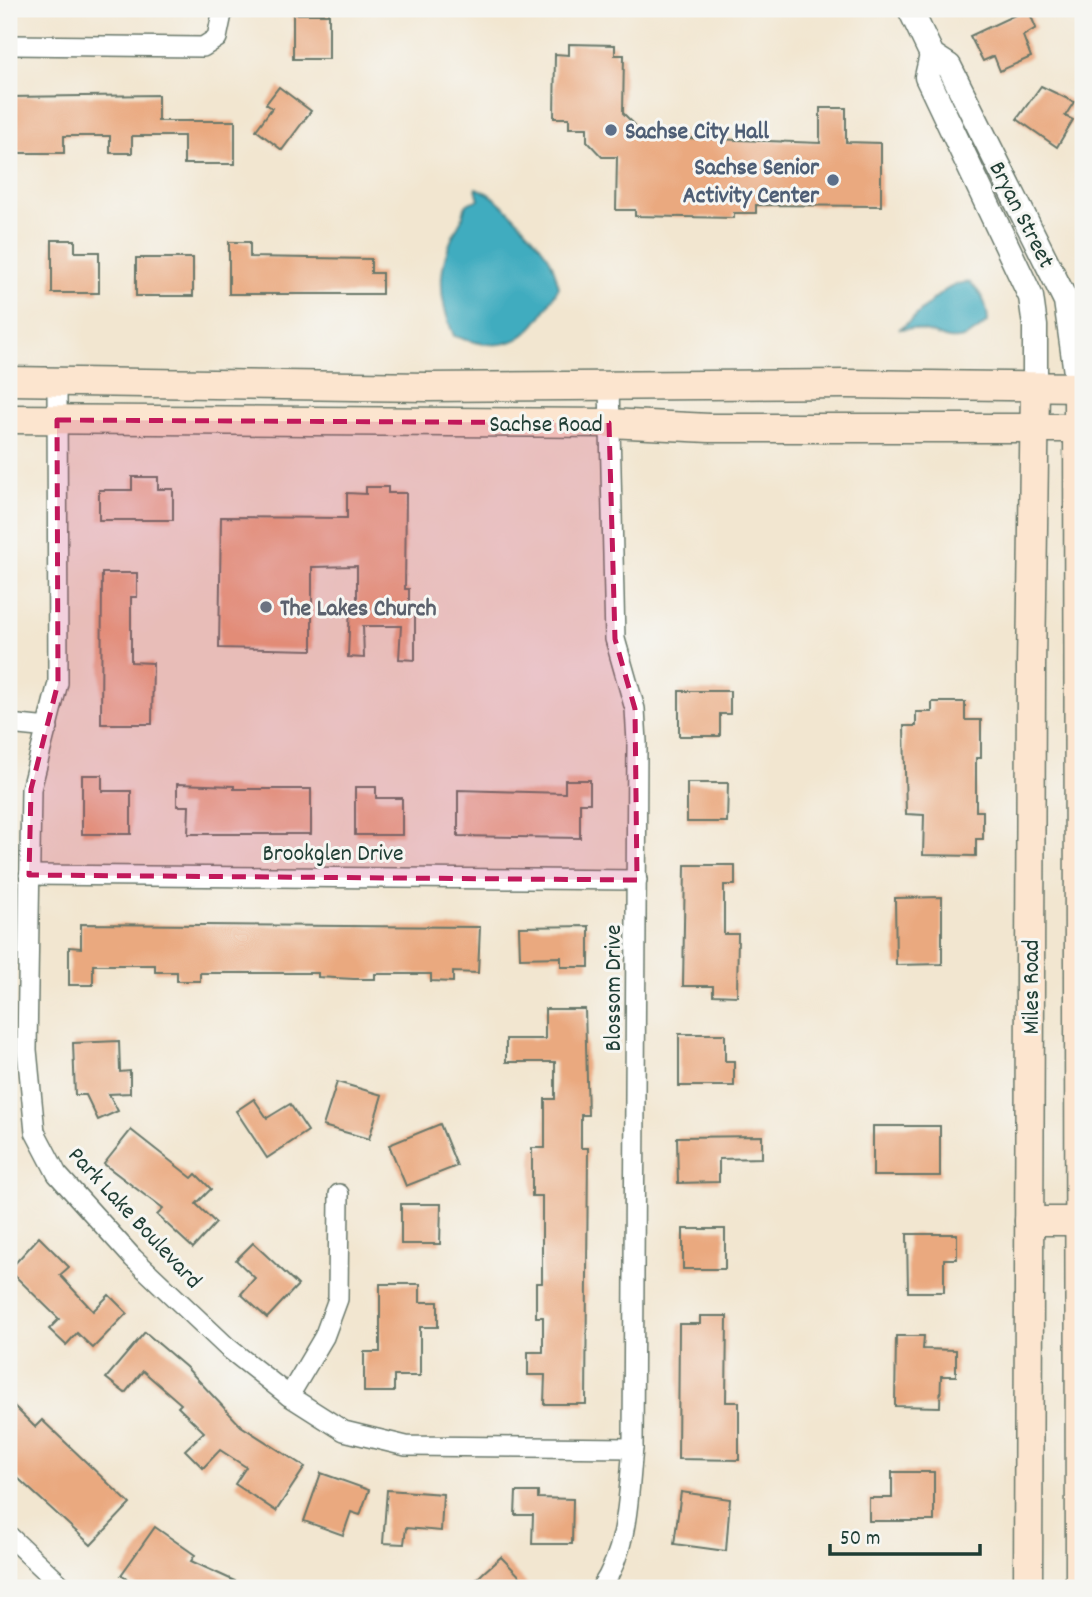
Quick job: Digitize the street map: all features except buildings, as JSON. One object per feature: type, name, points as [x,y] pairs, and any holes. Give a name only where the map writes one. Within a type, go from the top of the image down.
[{"type":"main road","name":"Sachse Road","points":[[9,381],[1081,387]]},
{"type":"main road","name":"Miles Road","points":[[1028,1588],[1035,387]]},
{"type":"main road","name":"Miles Road","points":[[1080,1588],[1081,387]]},
{"type":"main road","name":"Sachse Road","points":[[9,419],[609,423],[709,428],[1080,428]]},
{"type":"main road","points":[[1029,1221],[1080,1221]]},
{"type":"street","points":[[9,45],[204,47],[217,38],[223,9]]},
{"type":"street","name":"Bryan Street","points":[[910,9],[932,55],[949,66],[1066,301],[1081,387]]},
{"type":"street","name":"Bryan Street","points":[[932,55],[927,77],[1031,298],[1035,326],[1035,387]]},
{"type":"street","name":"Park Lake Boulevard","points":[[57,382],[58,683],[31,789],[27,1050],[35,1132],[57,1174],[133,1258],[227,1347],[289,1396],[344,1431],[406,1446],[633,1448]]},
{"type":"street","name":"Blossom Drive","points":[[601,1588],[612,1571],[623,1538],[633,1448],[637,880],[635,709],[615,639],[609,386]]},
{"type":"street","points":[[9,724],[48,728]]},
{"type":"street","name":"Brookglen Drive","points":[[29,875],[637,880]]},
{"type":"street","points":[[289,1396],[324,1338],[338,1299],[339,1194]]},
{"type":"street","points":[[9,1536],[64,1588]]},
{"type":"highlighted area","points":[[57,420],[609,423],[615,639],[635,709],[637,880],[29,875],[31,789],[58,683]]},
{"type":"water","points":[[476,188],[494,198],[534,238],[550,260],[559,287],[529,330],[506,343],[475,342],[454,336],[444,305],[442,276],[448,247],[465,207],[479,200]]},
{"type":"water","points":[[969,282],[985,304],[988,321],[974,332],[963,338],[953,339],[925,331],[899,329],[940,294],[958,284]]},
{"type":"place","name":"Sachse City Hall","points":[[611,130]]},
{"type":"place","name":"Sachse Senior Activity Center","points":[[833,180]]},
{"type":"place","name":"The Lakes Church","points":[[266,607]]}]
